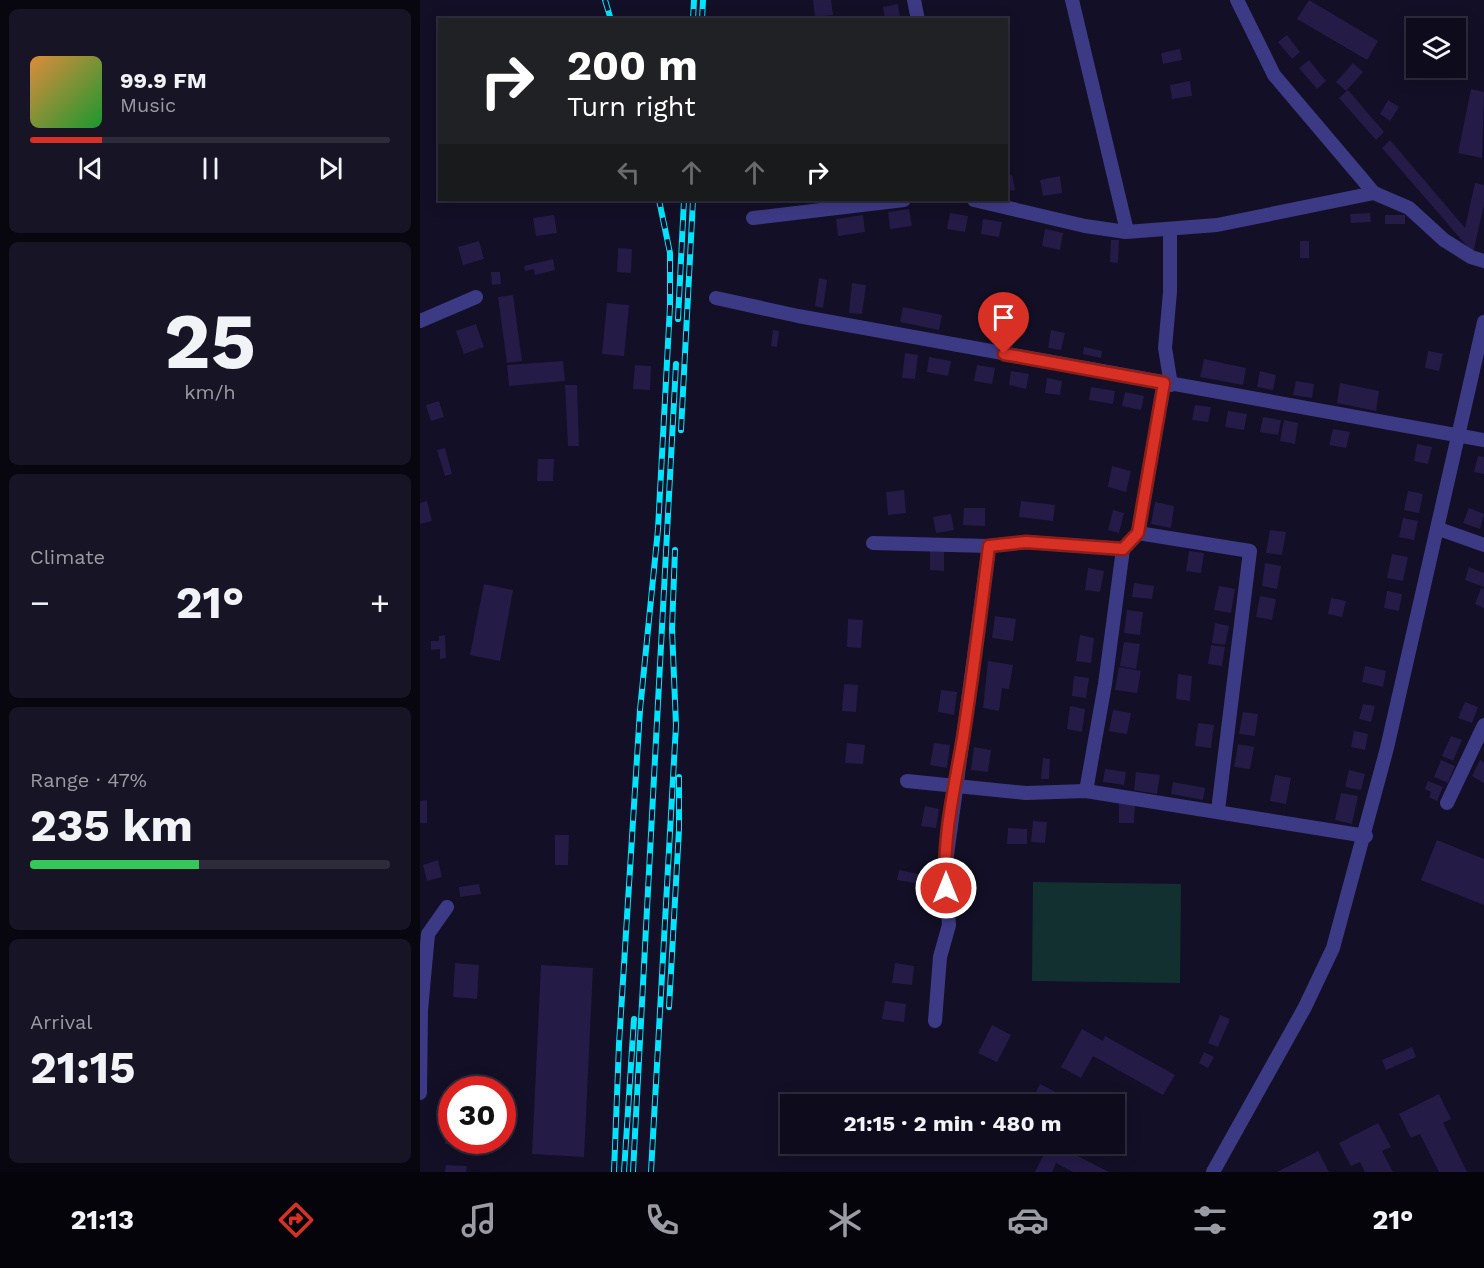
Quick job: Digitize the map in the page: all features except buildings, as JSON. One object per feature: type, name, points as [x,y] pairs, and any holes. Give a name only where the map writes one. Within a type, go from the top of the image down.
[{"type":"street","points":[[914,0],[918,18]]},
{"type":"street","points":[[1072,0],[1127,231]]},
{"type":"street","points":[[1237,0],[1275,75],[1374,193],[1409,208],[1444,240],[1471,257],[1484,261]]},
{"type":"street","points":[[978,201],[1085,226],[1127,231],[1170,230],[1217,225],[1374,193]]},
{"type":"street","points":[[753,218],[896,201]]},
{"type":"street","points":[[1086,791],[1105,684],[1123,549],[1138,533],[1167,384],[1170,230]]},
{"type":"street","points":[[420,321],[476,297]]},
{"type":"street","points":[[716,298],[798,316],[1484,440]]},
{"type":"street","points":[[1213,1172],[1305,1007],[1334,948],[1366,836],[1439,529],[1484,322]]},
{"type":"street","points":[[1439,529],[1484,545]]},
{"type":"street","points":[[1138,533],[1250,550],[1218,810]]},
{"type":"street","points":[[873,543],[989,546],[1026,542],[1123,549]]},
{"type":"street","points":[[934,1021],[940,957],[949,925],[945,870],[989,546]]},
{"type":"street","points":[[1447,803],[1484,725]]},
{"type":"street","points":[[907,781],[1026,793],[1086,791],[1218,810],[1366,836]]},
{"type":"street","points":[[420,1093],[424,934],[447,906]]},
{"type":"green space","points":[[1033,882],[1181,884],[1180,983],[1032,981]]},
{"type":"railway","points":[[605,0],[610,18]]},
{"type":"railway","points":[[693,18],[694,0]]},
{"type":"railway","points":[[702,18],[703,0]]},
{"type":"railway","points":[[614,1172],[619,1044],[640,710],[658,529],[670,306],[670,253],[659,201]]},
{"type":"railway","points":[[678,319],[684,201]]},
{"type":"railway","points":[[681,430],[693,201]]},
{"type":"railway","points":[[633,1172],[676,364]]},
{"type":"railway","points":[[651,1172],[676,725],[672,629],[675,550]]},
{"type":"railway","points":[[669,1007],[679,829],[679,777]]},
{"type":"railway","points":[[624,1172],[634,1019]]},
{"type":"route","points":[[946,888],[945,870],[955,785],[976,654],[989,546],[1026,542],[1123,549],[1138,533],[1164,383],[1004,354]]}]
